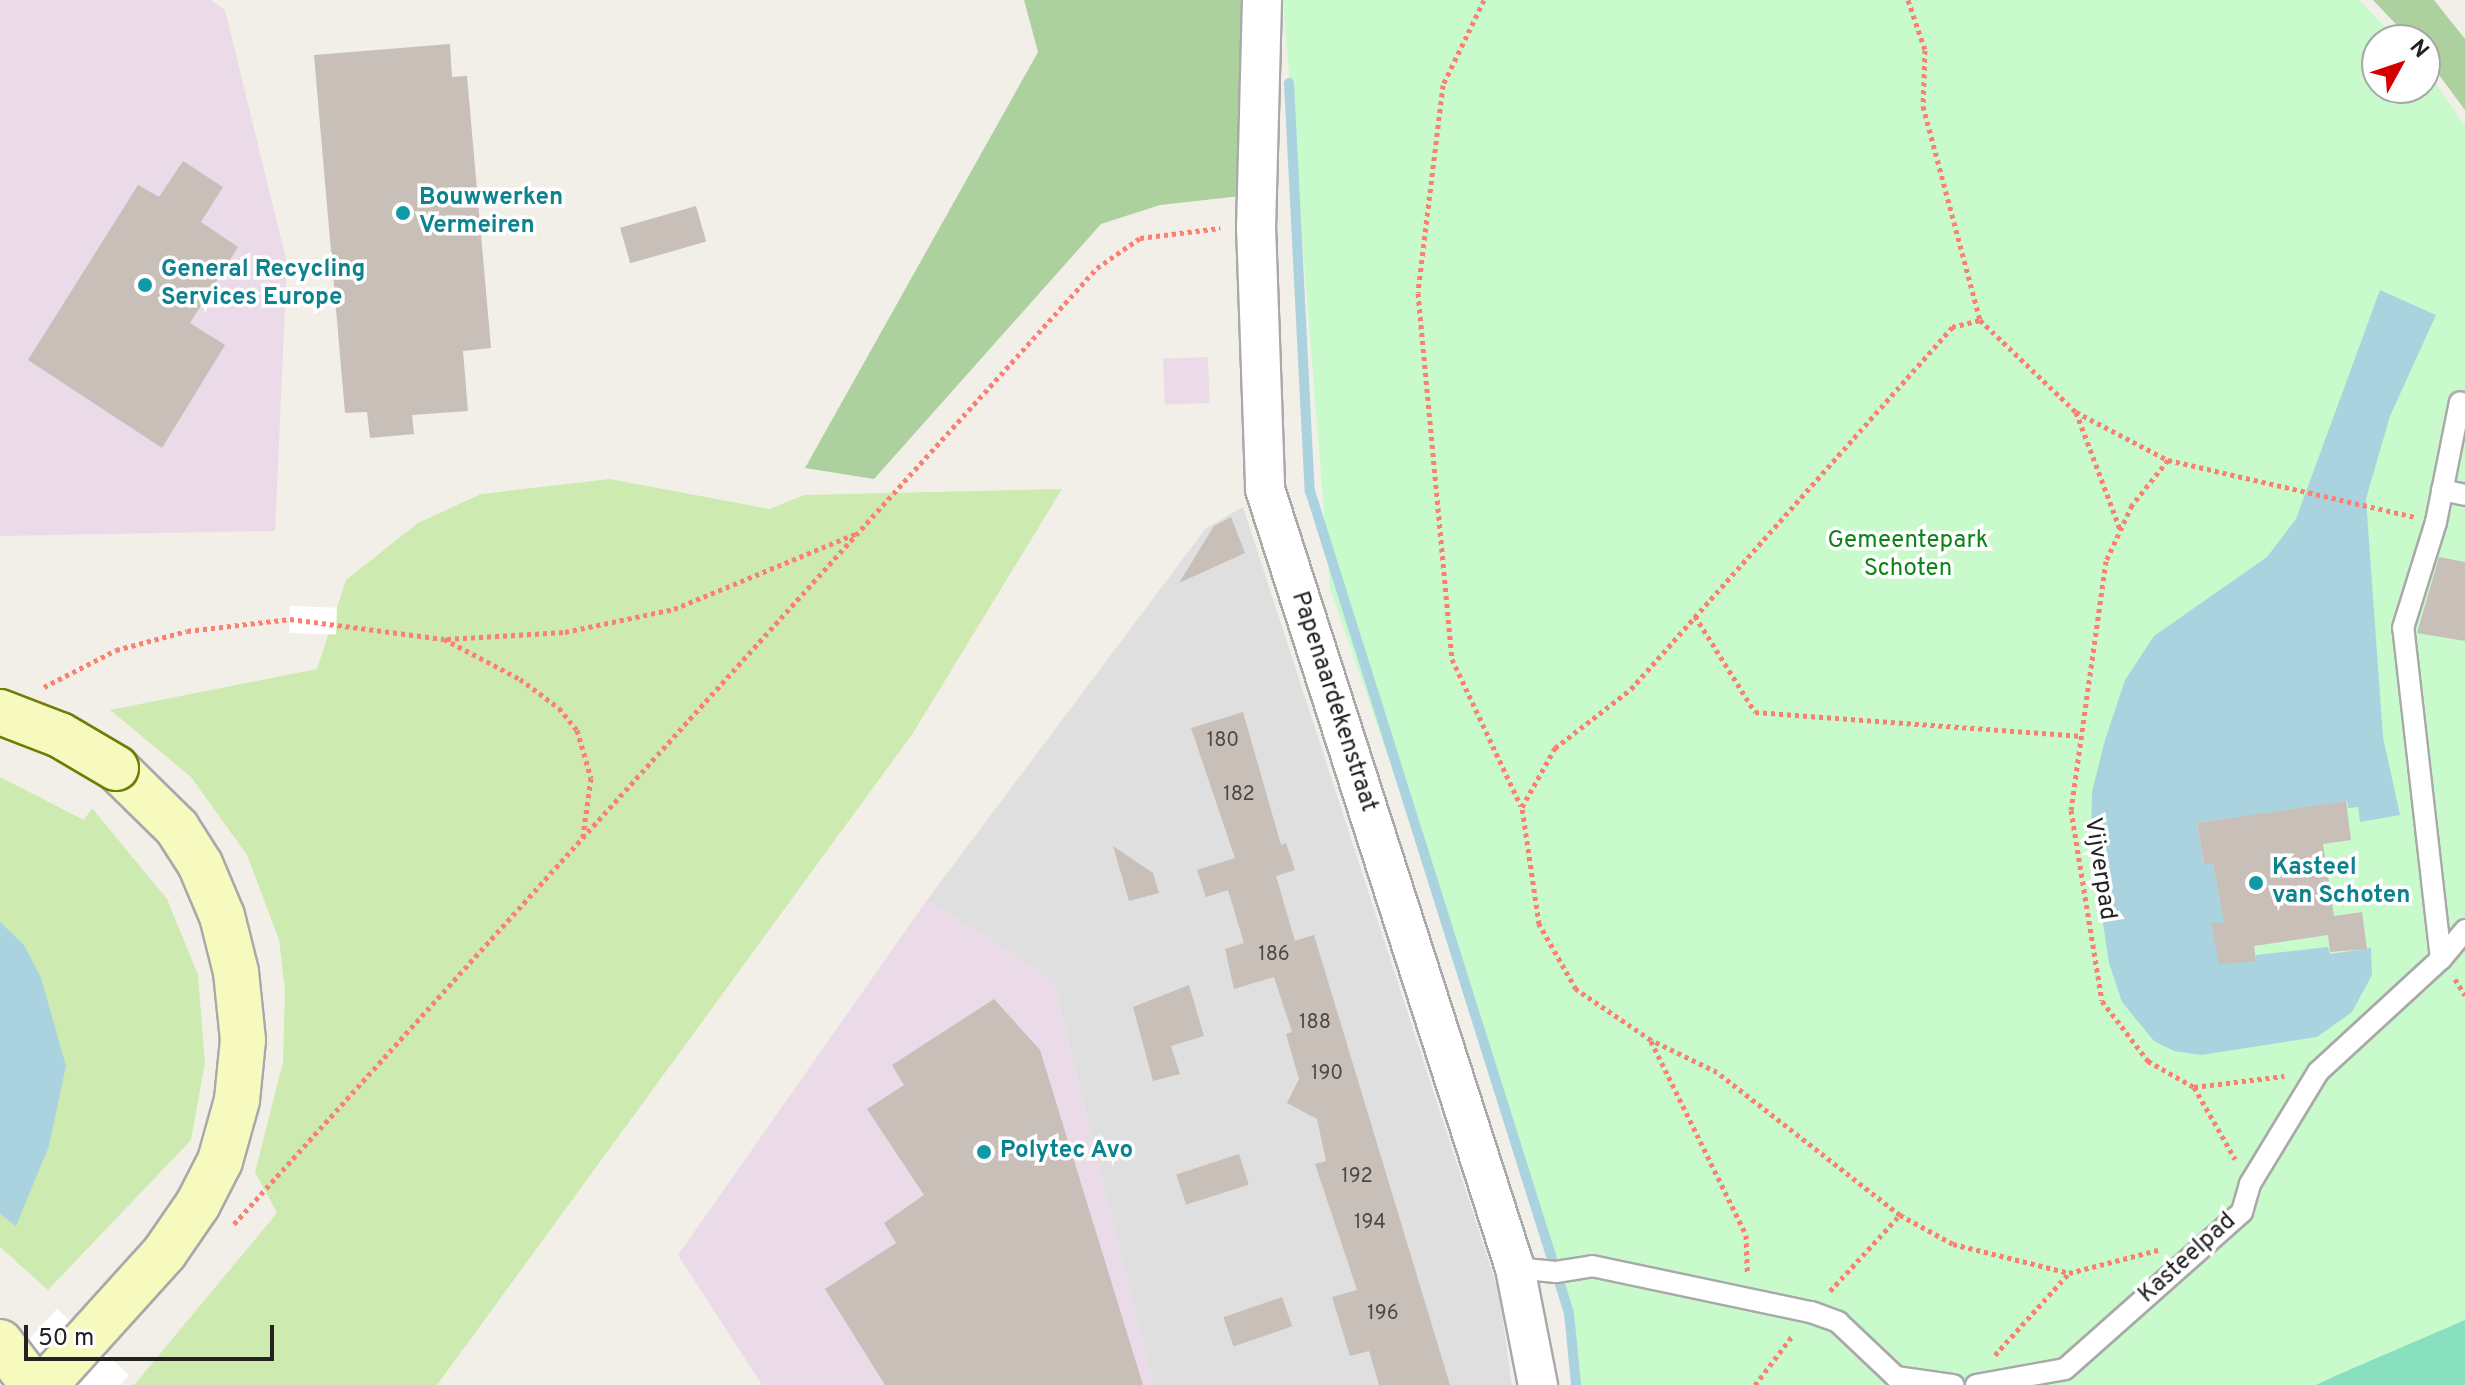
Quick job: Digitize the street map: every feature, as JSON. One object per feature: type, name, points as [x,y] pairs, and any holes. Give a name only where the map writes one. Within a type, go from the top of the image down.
[{"type":"street","name":"Papenaardekenstraat","points":[[1262,0],[1256,226],[1265,489],[1524,1268],[1538,1385]]},
{"type":"street","points":[[0,712],[60,735],[116,768],[177,828],[200,864],[222,916],[236,972],[243,1040],[237,1100],[220,1161],[198,1204],[165,1252],[45,1385]]},
{"type":"street","points":[[0,1342],[33,1385]]},
{"type":"lane","points":[[2441,959],[2403,628],[2436,522],[2460,402]]},
{"type":"lane","points":[[2442,490],[2465,495]]},
{"type":"lane","name":"Kasteelpad","points":[[1976,1385],[2065,1369],[2242,1212],[2250,1184],[2318,1072],[2441,959],[2465,930]]},
{"type":"lane","points":[[1524,1268],[1556,1272],[1592,1266],[1811,1312],[1838,1322],[1896,1377],[1953,1385]]},
{"type":"path","points":[[1484,0],[1443,85],[1418,293],[1452,659],[1522,807],[1539,924],[1576,989],[1651,1040],[1717,1072],[1900,1215],[1953,1244],[2069,1273],[2215,1235]]},
{"type":"path","points":[[1908,0],[1925,50],[1923,106],[1980,320],[2076,412],[2168,460],[2436,522]]},
{"type":"path","points":[[229,1229],[1112,254],[1140,238],[1256,226]]},
{"type":"path","points":[[1522,807],[1555,748],[1631,689],[1952,327],[1980,320]]},
{"type":"path","points":[[2076,412],[2120,530]]},
{"type":"path","name":"Vijverpad","points":[[2168,460],[2132,505],[2106,561],[2071,810],[2102,1001],[2148,1061],[2194,1087]]},
{"type":"path","points":[[38,691],[116,650],[187,631],[290,619],[337,622],[444,639],[565,632],[674,609],[860,532]]},
{"type":"path","points":[[1695,616],[1755,712],[2082,736]]},
{"type":"path","points":[[444,639],[520,679],[559,708],[577,730],[591,778],[583,839]]},
{"type":"path","points":[[1651,1040],[1746,1235],[1748,1298]]},
{"type":"path","points":[[2250,1184],[2194,1087],[2318,1072]]},
{"type":"path","points":[[1755,1385],[1811,1312],[1900,1215]]},
{"type":"path","points":[[1988,1363],[2069,1273]]},
{"type":"shaded area","points":[[0,0],[211,0],[225,10],[287,263],[275,531],[0,536]]},
{"type":"shaded area","points":[[1208,357],[1210,403],[1165,405],[1163,359]]},
{"type":"shaded area","points":[[1243,507],[1499,1293],[1512,1385],[1153,1385],[1053,981],[927,900],[1206,528]]},
{"type":"shaded area","points":[[927,900],[1053,981],[1153,1385],[762,1385],[678,1255]]},
{"type":"green space","points":[[1024,0],[1252,0],[1241,196],[1160,205],[1101,224],[874,479],[805,468],[1038,52]]},
{"type":"green space","name":"Gemeentepark Schoten","points":[[1283,0],[2359,0],[2382,24],[2361,24],[2361,104],[2441,104],[2441,91],[2465,125],[2465,1385],[1580,1385],[1569,1313],[1479,1021],[1330,588]]},
{"type":"green space","points":[[2373,0],[2434,0],[2465,39],[2465,110],[2441,78],[2441,24],[2396,24]]},
{"type":"green space","points":[[610,479],[770,509],[804,495],[1062,489],[913,733],[437,1385],[134,1385],[277,1213],[255,1172],[283,1062],[285,990],[279,940],[247,855],[191,777],[110,710],[317,669],[346,580],[418,523],[481,494]]},
{"type":"green space","points":[[0,777],[84,820],[92,808],[167,899],[198,975],[205,1063],[191,1140],[48,1290],[0,1247]]},
{"type":"green space","points":[[2465,1320],[2465,1385],[2316,1385],[2335,1376]]},
{"type":"water","points":[[2380,290],[2436,315],[2390,416],[2366,499],[2383,737],[2400,815],[2360,822],[2358,807],[2348,808],[2347,801],[2197,823],[2204,864],[2213,864],[2224,923],[2212,923],[2256,961],[2256,955],[2328,947],[2330,954],[2371,948],[2372,975],[2352,1012],[2317,1037],[2201,1055],[2174,1051],[2154,1041],[2122,1002],[2109,963],[2091,843],[2092,792],[2105,740],[2125,680],[2154,636],[2267,557],[2296,519]]},
{"type":"water","points":[[0,922],[24,945],[41,978],[66,1066],[49,1146],[16,1226],[0,1214]]},
{"type":"pier","points":[[290,606],[337,608],[336,635],[289,633]]},
{"type":"pier","points":[[57,1309],[129,1375],[120,1385],[0,1385],[0,1371]]},
{"type":"building","name":"Bouwwerken Vermeiren","points":[[450,44],[452,77],[467,76],[491,348],[463,351],[468,411],[412,415],[414,434],[370,438],[367,412],[345,413],[314,55]]},
{"type":"building","name":"General Recycling Services Europe","points":[[183,161],[223,187],[201,222],[238,247],[190,323],[225,345],[162,448],[28,360],[138,185],[159,197]]},
{"type":"building","points":[[696,206],[706,242],[630,263],[620,228]]},
{"type":"building","points":[[1231,517],[1245,553],[1179,583],[1214,526]]},
{"type":"building","points":[[2439,557],[2465,562],[2465,641],[2417,633]]},
{"type":"building","points":[[1243,712],[1281,845],[1286,843],[1295,870],[1276,876],[1295,941],[1314,935],[1450,1385],[1379,1385],[1369,1351],[1350,1356],[1332,1297],[1357,1290],[1315,1164],[1326,1161],[1317,1119],[1287,1103],[1299,1079],[1286,1034],[1292,1032],[1274,977],[1234,989],[1225,949],[1244,943],[1228,890],[1206,897],[1197,870],[1235,858],[1191,728]]},
{"type":"building","name":"Kasteel van Schoten","points":[[2346,801],[2351,840],[2323,844],[2334,916],[2362,912],[2367,949],[2330,952],[2328,935],[2254,946],[2256,961],[2219,964],[2211,923],[2224,923],[2213,864],[2204,864],[2197,823]]},
{"type":"building","points":[[1113,846],[1153,873],[1159,893],[1129,901]]},
{"type":"building","points":[[1189,985],[1204,1036],[1171,1046],[1180,1074],[1153,1081],[1133,1007]]},
{"type":"building","name":"Polytec Avo","points":[[994,999],[1040,1050],[1143,1385],[885,1385],[825,1289],[896,1243],[884,1223],[924,1195],[867,1109],[904,1085],[892,1065]]},
{"type":"building","points":[[1239,1154],[1249,1184],[1186,1205],[1176,1174]]},
{"type":"building","points":[[1282,1297],[1292,1326],[1233,1346],[1223,1317]]},
{"type":"waterway","points":[[1289,83],[1310,491],[1569,1313],[1576,1385]]},
{"type":"place","name":"Bouwwerken Vermeiren","points":[[403,213]]},
{"type":"place","name":"General Recycling Services Europe","points":[[145,285]]},
{"type":"place","name":"Kasteel van Schoten","points":[[2256,883]]},
{"type":"place","name":"Polytec Avo","points":[[984,1152]]}]
